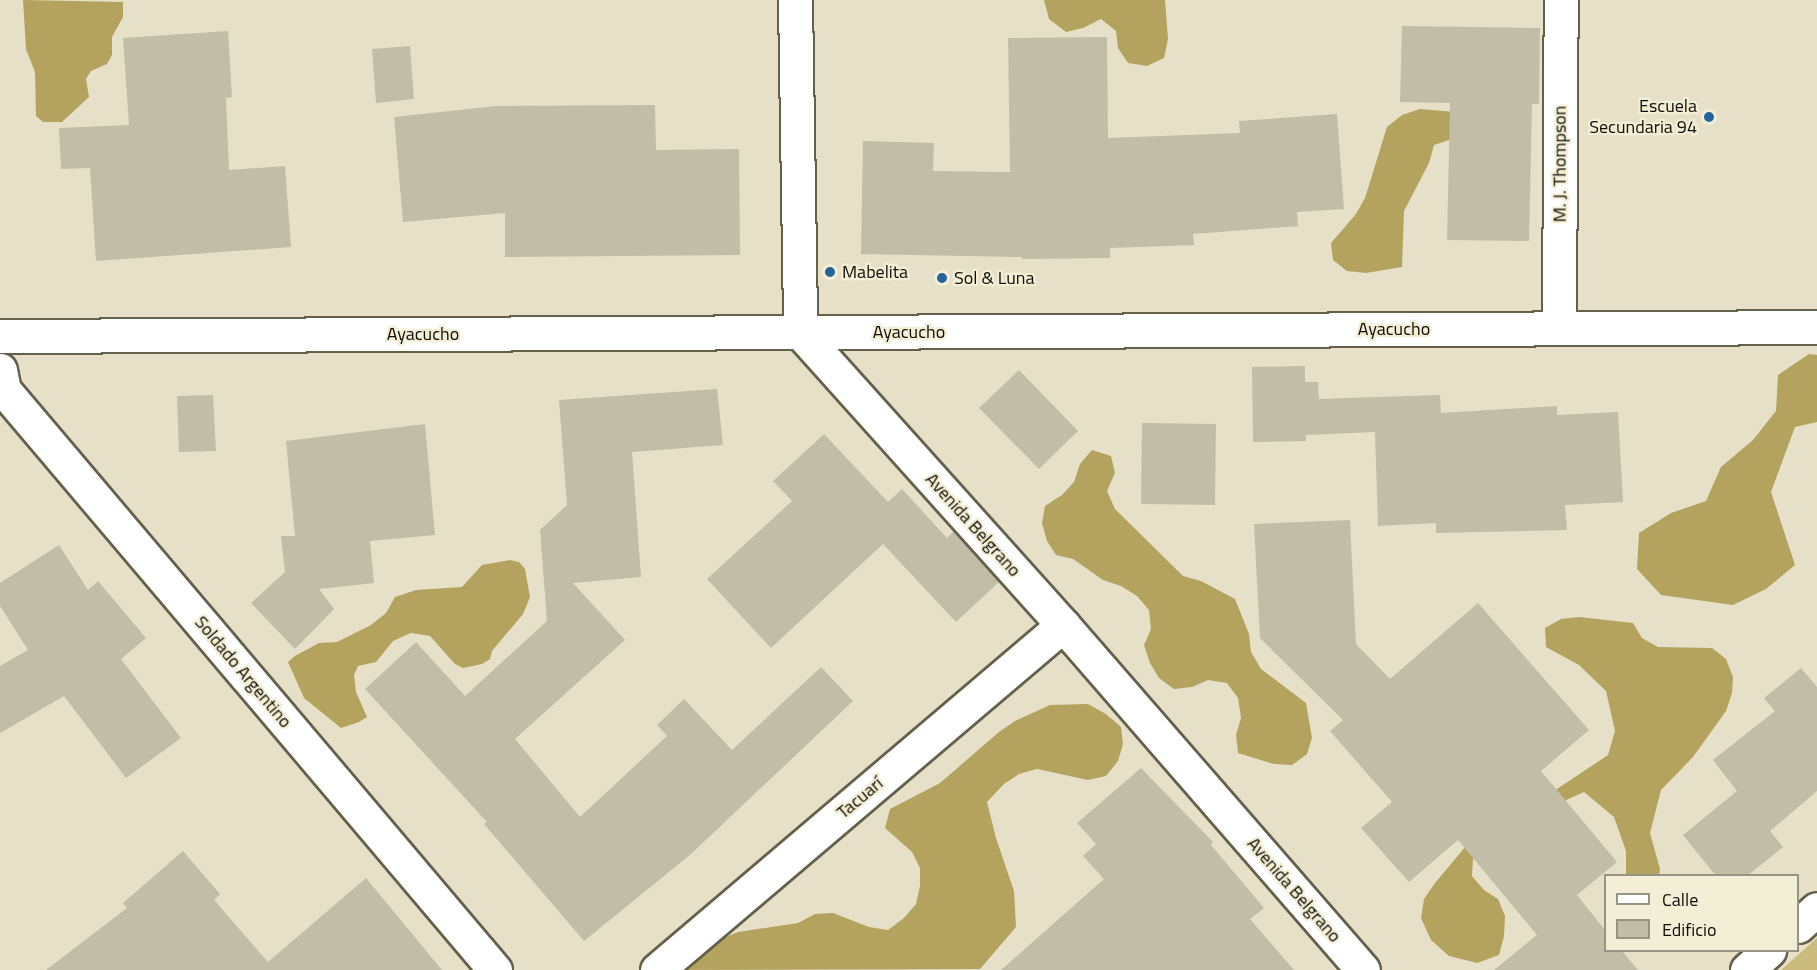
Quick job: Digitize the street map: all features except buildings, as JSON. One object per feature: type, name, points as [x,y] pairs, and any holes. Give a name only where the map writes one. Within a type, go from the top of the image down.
[{"type":"street","points":[[795,0],[800,332]]},
{"type":"street","name":"M. J. Thompson","points":[[1559,328],[1560,0]]},
{"type":"street","name":"Ayacucho","points":[[0,336],[1817,327]]},
{"type":"street","name":"Avenida Belgrano","points":[[800,332],[1063,625],[1363,970]]},
{"type":"street","name":"Soldado Argentino","points":[[0,370],[4,390],[495,970]]},
{"type":"street","name":"Tacuarí","points":[[657,970],[1063,625]]},
{"type":"street","points":[[1799,924],[1817,909]]},
{"type":"street","points":[[1747,970],[1768,952]]},
{"type":"shaded area","points":[[23,0],[123,2],[123,17],[112,37],[112,55],[107,64],[91,71],[86,79],[89,97],[62,122],[43,122],[36,116],[35,72],[26,49]]},
{"type":"shaded area","points":[[1044,0],[1165,0],[1168,39],[1164,58],[1147,66],[1128,63],[1118,48],[1116,31],[1101,19],[1083,28],[1066,32],[1049,19]]},
{"type":"shaded area","points":[[1420,109],[1478,114],[1467,134],[1434,145],[1429,163],[1404,211],[1402,267],[1366,273],[1347,271],[1333,260],[1331,243],[1356,214],[1365,198],[1387,127],[1402,115]]},
{"type":"shaded area","points":[[1809,354],[1817,355],[1817,422],[1795,427],[1771,492],[1795,565],[1766,589],[1733,605],[1661,595],[1637,569],[1639,533],[1671,513],[1706,501],[1721,467],[1753,440],[1776,411],[1778,375]]},
{"type":"shaded area","points":[[1092,450],[1111,456],[1115,473],[1107,491],[1115,509],[1183,576],[1201,581],[1235,599],[1249,634],[1251,652],[1261,669],[1306,703],[1312,738],[1307,754],[1292,765],[1274,764],[1238,753],[1236,735],[1241,718],[1238,698],[1227,683],[1208,680],[1192,687],[1174,689],[1159,678],[1150,663],[1144,645],[1151,629],[1149,610],[1137,596],[1121,586],[1103,580],[1073,559],[1056,555],[1047,541],[1042,523],[1045,506],[1062,495],[1074,482],[1080,464]]},
{"type":"shaded area","points":[[510,560],[519,562],[525,569],[530,597],[523,614],[492,651],[490,659],[482,664],[463,668],[455,664],[430,636],[411,633],[393,641],[376,662],[358,666],[354,675],[356,692],[367,717],[359,722],[341,728],[304,698],[288,662],[295,656],[319,643],[337,642],[371,625],[386,613],[395,597],[416,590],[462,587],[482,565]]},
{"type":"shaded area","points":[[1579,617],[1633,623],[1642,638],[1658,647],[1712,648],[1726,659],[1733,677],[1732,693],[1726,711],[1693,757],[1661,790],[1650,833],[1660,869],[1659,874],[1626,874],[1626,851],[1614,817],[1584,792],[1533,815],[1491,852],[1473,859],[1472,876],[1484,890],[1498,899],[1505,916],[1504,936],[1499,955],[1477,963],[1449,956],[1431,940],[1421,918],[1424,899],[1435,883],[1471,840],[1548,795],[1608,755],[1615,731],[1606,691],[1579,665],[1546,647],[1545,628],[1561,619]]},
{"type":"shaded area","points":[[1088,704],[1106,714],[1121,727],[1123,744],[1118,761],[1106,776],[1088,780],[1037,769],[1019,774],[1004,784],[987,802],[996,838],[1014,891],[1016,927],[980,969],[674,970],[702,947],[738,932],[798,923],[815,914],[833,913],[869,927],[888,930],[904,918],[916,904],[920,886],[920,868],[912,852],[885,828],[890,809],[940,783],[1015,721],[1050,705]]},
{"type":"shaded area","points":[[1817,938],[1817,970],[1781,970]]},
{"type":"place","name":"Escuela Secundaria 94","points":[[1709,117]]},
{"type":"place","name":"Mabelita","points":[[830,272]]},
{"type":"place","name":"Sol & Luna","points":[[942,278]]}]
